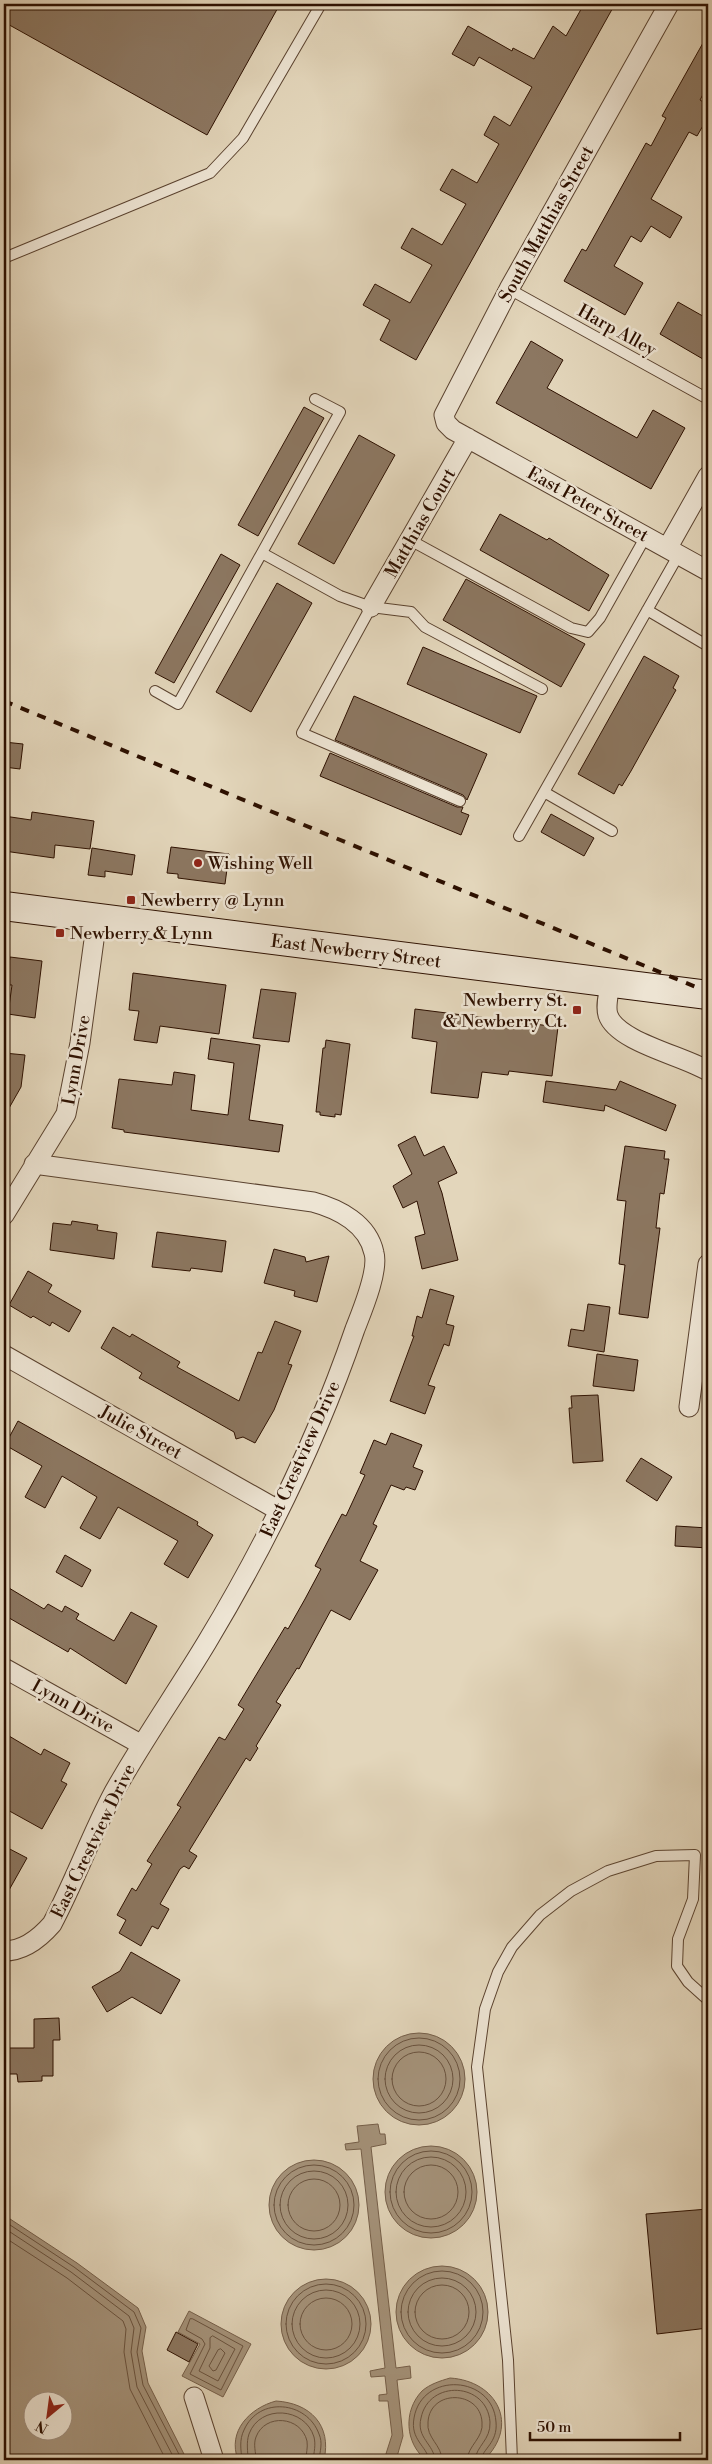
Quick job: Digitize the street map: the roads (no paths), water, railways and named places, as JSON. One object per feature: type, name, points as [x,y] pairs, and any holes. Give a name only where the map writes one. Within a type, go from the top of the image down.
[{"type":"main road","name":"East Newberry Street","points":[[4,906],[708,995]]},
{"type":"street","name":"South Matthias Street","points":[[468,438],[452,430],[446,423],[444,415],[509,289],[670,4]]},
{"type":"street","name":"East Peter Street","points":[[468,438],[708,571]]},
{"type":"street","name":"Matthias Court","points":[[371,607],[468,438]]},
{"type":"street","points":[[673,551],[708,476]]},
{"type":"street","name":"Lynn Drive","points":[[4,1215],[66,1114],[80,1043],[97,918]]},
{"type":"street","points":[[610,984],[607,1010],[614,1026],[631,1036],[708,1071]]},
{"type":"street","name":"East Crestview Drive","points":[[4,1952],[16,1951],[39,1938],[52,1924],[114,1792],[212,1633],[247,1572],[306,1451],[347,1353],[372,1282],[375,1253],[366,1234],[344,1214],[313,1202],[34,1164]]},
{"type":"street","points":[[689,1407],[708,1264]]},
{"type":"street","name":"Julie Street","points":[[4,1355],[278,1510]]},
{"type":"street","name":"Lynn Drive","points":[[4,1668],[142,1745]]},
{"type":"street","points":[[194,2397],[214,2460]]},
{"type":"lane","points":[[4,258],[210,173],[243,138],[321,4]]},
{"type":"lane","name":"Harp Alley","points":[[509,289],[708,399]]},
{"type":"lane","points":[[155,691],[178,704],[340,412],[315,399]]},
{"type":"lane","points":[[410,540],[571,628],[588,632],[600,618],[646,536]]},
{"type":"lane","points":[[519,836],[647,610],[673,551]]},
{"type":"lane","points":[[262,553],[340,596],[371,607],[411,612],[426,627],[542,688]]},
{"type":"lane","points":[[371,607],[302,733],[460,801]]},
{"type":"lane","points":[[647,610],[708,646]]},
{"type":"lane","points":[[544,792],[612,831]]},
{"type":"lane","points":[[512,2460],[508,2360],[478,2067],[485,2009],[498,1972],[512,1947],[540,1915],[571,1891],[608,1871],[656,1856],[695,1855],[693,1899],[678,1939],[676,1966],[688,1982],[708,2000]]},
{"type":"water","points":[[419,2033],[436,2037],[451,2047],[461,2062],[465,2079],[461,2096],[451,2111],[436,2121],[419,2125],[402,2121],[387,2111],[377,2096],[373,2079],[377,2062],[387,2047],[402,2037]]},
{"type":"water","points":[[378,2124],[380,2134],[385,2134],[386,2144],[371,2147],[396,2368],[410,2366],[411,2378],[397,2380],[403,2436],[396,2460],[384,2460],[392,2435],[388,2401],[379,2401],[379,2395],[387,2394],[385,2376],[371,2377],[370,2371],[385,2368],[361,2149],[346,2150],[345,2144],[359,2142],[357,2126]]},
{"type":"water","points":[[431,2146],[449,2150],[463,2160],[473,2174],[477,2192],[473,2210],[463,2224],[449,2234],[431,2238],[413,2234],[399,2224],[389,2210],[385,2192],[389,2174],[399,2160],[413,2150]]},
{"type":"water","points":[[314,2160],[331,2163],[346,2173],[356,2188],[359,2205],[356,2222],[346,2237],[331,2247],[314,2250],[297,2247],[282,2237],[272,2222],[269,2205],[272,2188],[282,2173],[297,2163]]},
{"type":"water","points":[[4,2215],[77,2263],[138,2308],[146,2327],[142,2351],[148,2383],[187,2460],[4,2460]]},
{"type":"water","points":[[442,2266],[460,2270],[474,2280],[484,2294],[488,2312],[484,2330],[474,2344],[460,2354],[442,2358],[424,2354],[410,2344],[400,2330],[396,2312],[400,2294],[410,2280],[424,2270]]},
{"type":"water","points":[[326,2279],[343,2282],[358,2292],[368,2307],[371,2324],[368,2341],[358,2356],[343,2366],[326,2369],[309,2366],[294,2356],[284,2341],[281,2324],[284,2307],[294,2292],[309,2282]]},
{"type":"water","points":[[189,2311],[251,2344],[223,2397],[182,2376],[200,2344],[178,2332]]},
{"type":"water","points":[[450,2378],[466,2381],[480,2387],[491,2396],[498,2407],[501,2419],[500,2433],[495,2447],[484,2460],[426,2460],[419,2453],[410,2436],[409,2417],[416,2399],[428,2386]]},
{"type":"water","points":[[276,2401],[299,2406],[316,2418],[325,2436],[324,2460],[238,2460],[235,2449],[236,2440],[238,2430],[243,2422],[258,2409]]},
{"type":"railway","points":[[4,701],[708,992]]},
{"type":"place","name":"Wishing Well","points":[[198,863]]},
{"type":"place","name":"Newberry @ Lynn","points":[[131,900]]},
{"type":"place","name":"Newberry & Lynn","points":[[60,933]]},
{"type":"place","name":"Newberry St. & Newberry Ct.","points":[[577,1010]]}]
